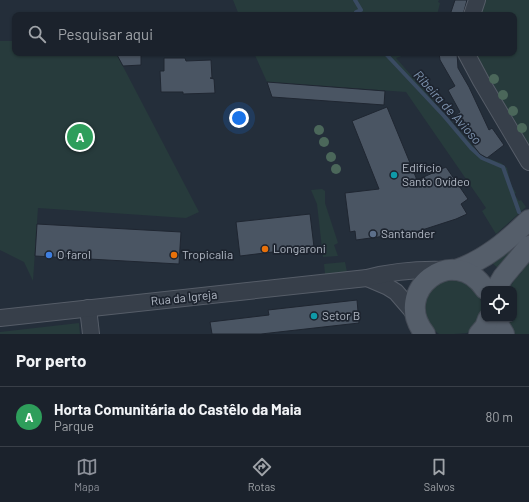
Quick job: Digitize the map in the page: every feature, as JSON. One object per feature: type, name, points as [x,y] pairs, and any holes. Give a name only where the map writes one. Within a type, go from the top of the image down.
[{"type":"main road","points":[[419,326],[417,296],[423,285],[432,276],[470,265],[497,248],[529,220]]},
{"type":"main road","points":[[498,286],[529,246]]},
{"type":"main road","points":[[451,270],[469,274],[476,278],[483,286]]},
{"type":"main road","points":[[479,334],[487,322]]},
{"type":"main road","points":[[496,322],[504,334]]},
{"type":"street","points":[[473,12],[477,0]]},
{"type":"street","points":[[468,56],[529,162]]},
{"type":"street","name":"Rua da Igreja","points":[[0,318],[367,278],[386,273],[425,269],[451,270]]},
{"type":"street","name":"Rua da Igreja","points":[[367,278],[396,292],[419,326]]},
{"type":"street","points":[[88,308],[91,334]]},
{"type":"green space","points":[[233,0],[439,0],[438,2],[440,3],[438,12],[238,12]]},
{"type":"green space","points":[[484,0],[529,0],[529,153],[474,56],[517,56],[517,12],[480,12]]},
{"type":"green space","points":[[0,41],[12,41],[12,56],[118,56],[199,212],[186,218],[38,208],[33,281],[24,262],[0,250]]},
{"type":"green space","points":[[255,56],[402,56],[396,58],[480,154],[501,163],[507,168],[511,185],[516,193],[514,194],[526,207],[496,234],[482,211],[486,208],[406,92],[267,82]]},
{"type":"green space","points":[[322,189],[325,191],[325,203],[338,243],[334,245],[338,256],[323,257],[317,204],[311,190]]},
{"type":"green space","points":[[529,229],[529,239],[501,271],[490,261]]},
{"type":"green space","points":[[529,259],[529,334],[512,334],[506,322],[517,322],[517,286],[511,286],[522,272],[519,270]]},
{"type":"green space","points":[[345,262],[347,272],[325,274],[324,264]]},
{"type":"green space","points":[[460,279],[479,297],[481,302],[480,314],[473,328],[467,333],[439,334],[428,325],[423,301],[437,282]]},
{"type":"green space","points":[[79,323],[80,334],[0,334],[0,332]]},
{"type":"building","points":[[455,0],[467,0],[464,12],[451,12]]},
{"type":"building","points":[[118,56],[141,56],[141,65],[123,66]]},
{"type":"building","points":[[439,56],[457,56],[458,68],[469,87],[489,130],[492,128],[504,145],[487,158],[480,154],[472,144],[476,140],[454,116],[460,112],[448,90],[455,86],[440,60]]},
{"type":"building","points":[[164,58],[185,58],[186,61],[211,60],[212,78],[210,78],[214,79],[215,93],[183,94],[183,92],[161,92],[160,71],[164,71]]},
{"type":"building","points":[[267,82],[385,91],[384,105],[272,97]]},
{"type":"building","name":"Edifício Santo Ovídeo","points":[[387,107],[417,180],[446,167],[468,199],[461,204],[467,214],[419,231],[356,240],[355,231],[350,232],[345,193],[379,189],[352,121]]},
{"type":"building","points":[[310,214],[314,247],[240,256],[236,222]]},
{"type":"building","points":[[37,224],[181,232],[179,264],[35,256]]},
{"type":"building","name":"Setor B","points":[[357,300],[359,323],[261,334],[212,334],[210,322],[269,315],[268,310]]},
{"type":"waterway","name":"Ribeira de Avioso","points":[[355,0],[361,10],[356,12]]},
{"type":"waterway","name":"Ribeira de Avioso","points":[[388,56],[444,116],[471,148],[482,158],[503,167],[519,212]]},
{"type":"place","name":"Horta Comunitária do Castêlo da Maia","points":[[80,137]]},
{"type":"place","name":"Edifício Santo Ovídeo","points":[[394,175]]},
{"type":"place","name":"Santander","points":[[373,234]]},
{"type":"place","name":"Longaroni","points":[[265,249]]},
{"type":"place","name":"O farol","points":[[49,255]]},
{"type":"place","name":"Tropicalia","points":[[174,255]]},
{"type":"place","name":"Setor B","points":[[314,316]]}]
